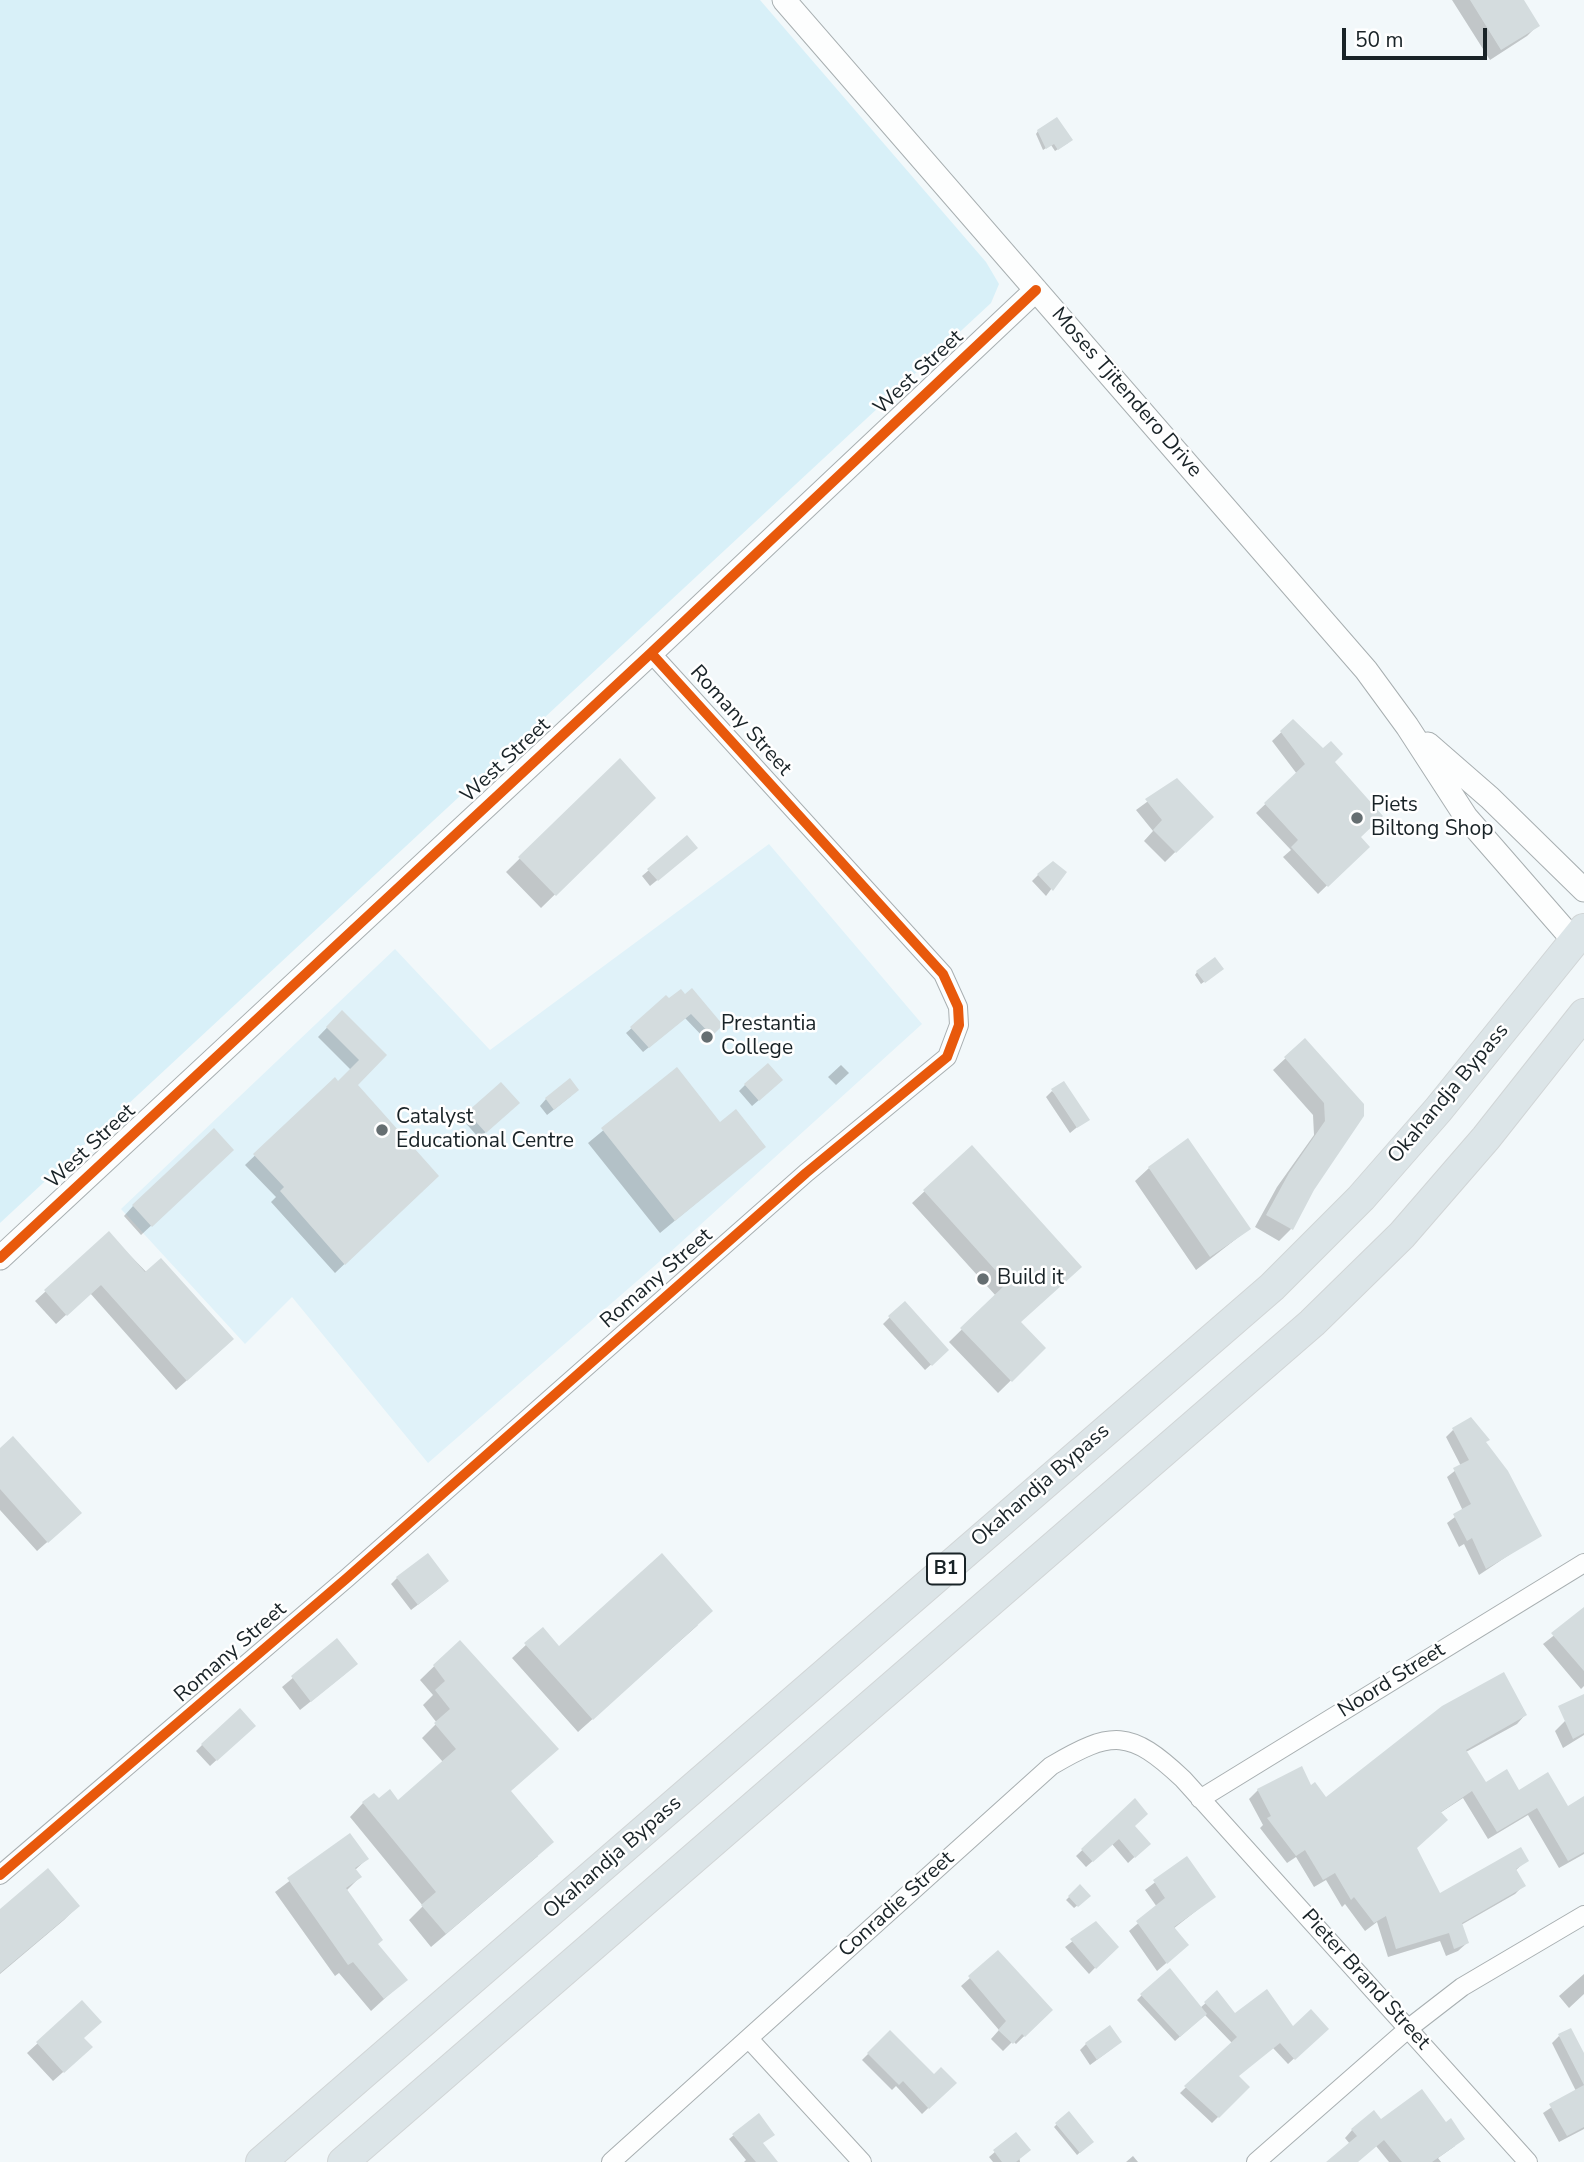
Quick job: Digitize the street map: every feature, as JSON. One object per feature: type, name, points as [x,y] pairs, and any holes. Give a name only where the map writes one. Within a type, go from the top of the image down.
[{"type":"highway","name":"Okahandja Bypass","points":[[261,2162],[1272,1287],[1361,1198],[1438,1110],[1580,935]]},
{"type":"highway","name":"B1","points":[[343,2162],[1312,1323],[1402,1236],[1486,1138],[1584,1014]]},
{"type":"street","name":"Moses Tjitendero Drive","points":[[785,0],[1366,670],[1407,726],[1466,817],[1580,935]]},
{"type":"street","name":"West Street","points":[[0,1258],[652,653],[1036,290]]},
{"type":"street","name":"Romany Street","points":[[0,1875],[347,1578],[806,1173],[947,1057],[959,1025],[958,1007],[943,974],[652,653]]},
{"type":"street","name":"Moses Tjitendero Drive","points":[[1407,726],[1490,798],[1584,890]]},
{"type":"street","name":"Noord Street","points":[[1200,1799],[1584,1563]]},
{"type":"street","name":"Conradie Street","points":[[611,2162],[1051,1766],[1097,1742],[1119,1739],[1137,1744],[1158,1756],[1200,1799]]},
{"type":"street","name":"Pieter Brand Street","points":[[1200,1799],[1528,2162]]},
{"type":"street","points":[[1256,2162],[1409,2028],[1462,1987],[1584,1915]]},
{"type":"street","points":[[749,2039],[862,2162]]},
{"type":"shaded area","points":[[0,0],[760,0],[986,262],[999,284],[991,303],[0,1223]]},
{"type":"shaded area","name":"Catalyst Educational Centre","points":[[769,844],[922,1024],[667,1255],[428,1463],[292,1297],[245,1344],[121,1209],[395,949],[490,1050]]},
{"type":"building","points":[[1470,0],[1524,0],[1540,26],[1501,50]]},
{"type":"building","points":[[1057,117],[1073,140],[1058,150],[1054,144],[1046,149],[1037,130]]},
{"type":"building","points":[[1293,719],[1323,748],[1331,741],[1343,754],[1335,762],[1383,816],[1361,837],[1370,847],[1328,887],[1291,847],[1298,840],[1264,803],[1305,764],[1280,731]]},
{"type":"building","points":[[620,758],[656,798],[556,896],[518,857]]},
{"type":"building","points":[[1177,778],[1214,817],[1176,853],[1153,830],[1162,820],[1145,799]]},
{"type":"building","points":[[687,835],[698,848],[658,881],[647,869]]},
{"type":"building","points":[[1053,861],[1067,872],[1053,891],[1037,874]]},
{"type":"building","points":[[1215,957],[1224,969],[1205,983],[1196,971]]},
{"type":"building","points":[[692,988],[723,1025],[712,1036],[691,1014],[649,1048],[630,1027],[666,995],[669,998],[681,989],[685,994]]},
{"type":"building","points":[[342,1010],[387,1055],[358,1085],[439,1176],[345,1265],[280,1191],[284,1187],[253,1154],[335,1077],[338,1081],[359,1060],[326,1027]]},
{"type":"building","points":[[1305,1038],[1364,1104],[1364,1116],[1314,1190],[1293,1230],[1266,1215],[1289,1173],[1325,1121],[1324,1103],[1284,1057]]},
{"type":"building","points":[[768,1063],[783,1080],[759,1101],[744,1084]]},
{"type":"building","points":[[677,1067],[720,1122],[736,1109],[766,1147],[675,1221],[601,1128]]},
{"type":"building","points":[[570,1078],[579,1090],[554,1110],[545,1098]]},
{"type":"building","points":[[1064,1081],[1090,1120],[1077,1128],[1051,1089]]},
{"type":"building","points":[[501,1082],[520,1103],[486,1133],[467,1112]]},
{"type":"building","points":[[214,1128],[234,1150],[152,1227],[132,1205]]},
{"type":"building","points":[[1188,1138],[1251,1229],[1210,1257],[1148,1167]]},
{"type":"building","points":[[972,1145],[1082,1267],[1021,1322],[1046,1348],[1012,1382],[960,1328],[1007,1283],[923,1190]]},
{"type":"building","points":[[109,1231],[145,1272],[161,1258],[234,1339],[187,1381],[101,1285],[67,1316],[44,1290]]},
{"type":"building","points":[[905,1301],[949,1350],[932,1366],[888,1316]]},
{"type":"building","points":[[1471,1417],[1490,1440],[1486,1442],[1508,1471],[1542,1536],[1486,1569],[1472,1538],[1467,1541],[1453,1514],[1471,1504],[1453,1468],[1469,1460],[1452,1428]]},
{"type":"building","points":[[13,1436],[82,1513],[48,1543],[0,1489],[0,1448]]},
{"type":"building","points":[[428,1553],[449,1581],[418,1605],[396,1577]]},
{"type":"building","points":[[662,1553],[713,1611],[593,1720],[524,1643],[543,1627],[559,1646]]},
{"type":"building","points":[[1584,1607],[1584,1671],[1551,1633]]},
{"type":"building","points":[[337,1638],[358,1664],[311,1702],[291,1676]]},
{"type":"building","points":[[460,1640],[559,1749],[511,1791],[554,1842],[446,1934],[421,1905],[436,1892],[362,1802],[374,1793],[379,1798],[390,1789],[398,1800],[456,1749],[434,1723],[450,1709],[435,1690],[445,1681],[433,1665]]},
{"type":"building","points":[[1504,1672],[1527,1715],[1466,1750],[1486,1782],[1507,1769],[1519,1790],[1548,1772],[1568,1806],[1584,1796],[1584,1852],[1568,1861],[1537,1808],[1497,1832],[1472,1791],[1441,1812],[1448,1820],[1417,1848],[1440,1893],[1521,1847],[1529,1861],[1516,1869],[1526,1886],[1462,1923],[1469,1943],[1454,1949],[1449,1933],[1396,1949],[1386,1916],[1374,1923],[1354,1897],[1351,1900],[1335,1873],[1323,1880],[1305,1850],[1296,1856],[1267,1818],[1271,1816],[1257,1789],[1302,1766],[1311,1785],[1315,1782],[1326,1797],[1442,1706]]},
{"type":"building","points":[[1584,1694],[1584,1733],[1573,1739],[1558,1706]]},
{"type":"building","points":[[240,1708],[256,1726],[217,1761],[201,1744]]},
{"type":"building","points":[[1135,1798],[1148,1814],[1135,1826],[1151,1844],[1135,1858],[1119,1839],[1093,1862],[1081,1849]]},
{"type":"building","points":[[350,1833],[369,1859],[355,1868],[362,1877],[346,1888],[383,1940],[378,1944],[408,1980],[384,1999],[353,1962],[348,1965],[287,1878]]},
{"type":"building","points":[[1187,1856],[1216,1897],[1174,1927],[1189,1945],[1167,1964],[1136,1921],[1165,1898],[1153,1880]]},
{"type":"building","points":[[48,1868],[80,1906],[0,1973],[0,1909]]},
{"type":"building","points":[[1080,1884],[1091,1896],[1078,1907],[1068,1896]]},
{"type":"building","points":[[1096,1921],[1119,1947],[1096,1969],[1070,1939]]},
{"type":"building","points":[[998,1950],[1053,2010],[1025,2037],[1022,2034],[1013,2044],[998,2030],[1006,2021],[968,1976]]},
{"type":"building","points":[[1170,1968],[1207,2014],[1180,2037],[1140,1994]]},
{"type":"building","points":[[1267,1989],[1293,2026],[1311,2009],[1329,2029],[1295,2060],[1280,2043],[1239,2076],[1250,2087],[1219,2118],[1184,2086],[1237,2037],[1204,2002],[1217,1990],[1235,2013]]},
{"type":"building","points":[[82,2000],[102,2022],[84,2038],[93,2047],[64,2073],[36,2042]]},
{"type":"building","points":[[1110,2025],[1122,2042],[1097,2060],[1085,2043]]},
{"type":"building","points":[[1571,2028],[1584,2053],[1584,2085],[1558,2034]]},
{"type":"building","points":[[890,2030],[934,2074],[941,2067],[957,2083],[929,2109],[903,2081],[899,2085],[867,2053]]},
{"type":"building","points":[[1584,2085],[1584,2127],[1567,2136],[1549,2104]]},
{"type":"building","points":[[1422,2089],[1446,2122],[1451,2118],[1465,2139],[1432,2162],[1402,2162],[1384,2140],[1358,2162],[1326,2162],[1357,2136],[1351,2129],[1374,2110],[1381,2119]]},
{"type":"building","points":[[1069,2111],[1094,2142],[1080,2153],[1055,2123]]},
{"type":"building","points":[[759,2113],[775,2135],[763,2143],[778,2162],[756,2162],[732,2134]]},
{"type":"building","points":[[1016,2132],[1031,2150],[1016,2162],[1002,2162],[993,2150]]},
{"type":"cycle path","points":[[0,1258],[651,653],[1036,290]]},
{"type":"cycle path","points":[[0,1875],[347,1578],[806,1173],[947,1057],[959,1025],[958,1007],[943,974],[651,653]]},
{"type":"place","name":"Piets Biltong Shop","points":[[1357,818]]},
{"type":"place","name":"Prestantia College","points":[[707,1037]]},
{"type":"place","name":"Catalyst Educational Centre","points":[[382,1130]]},
{"type":"place","name":"Build it","points":[[983,1279]]}]
